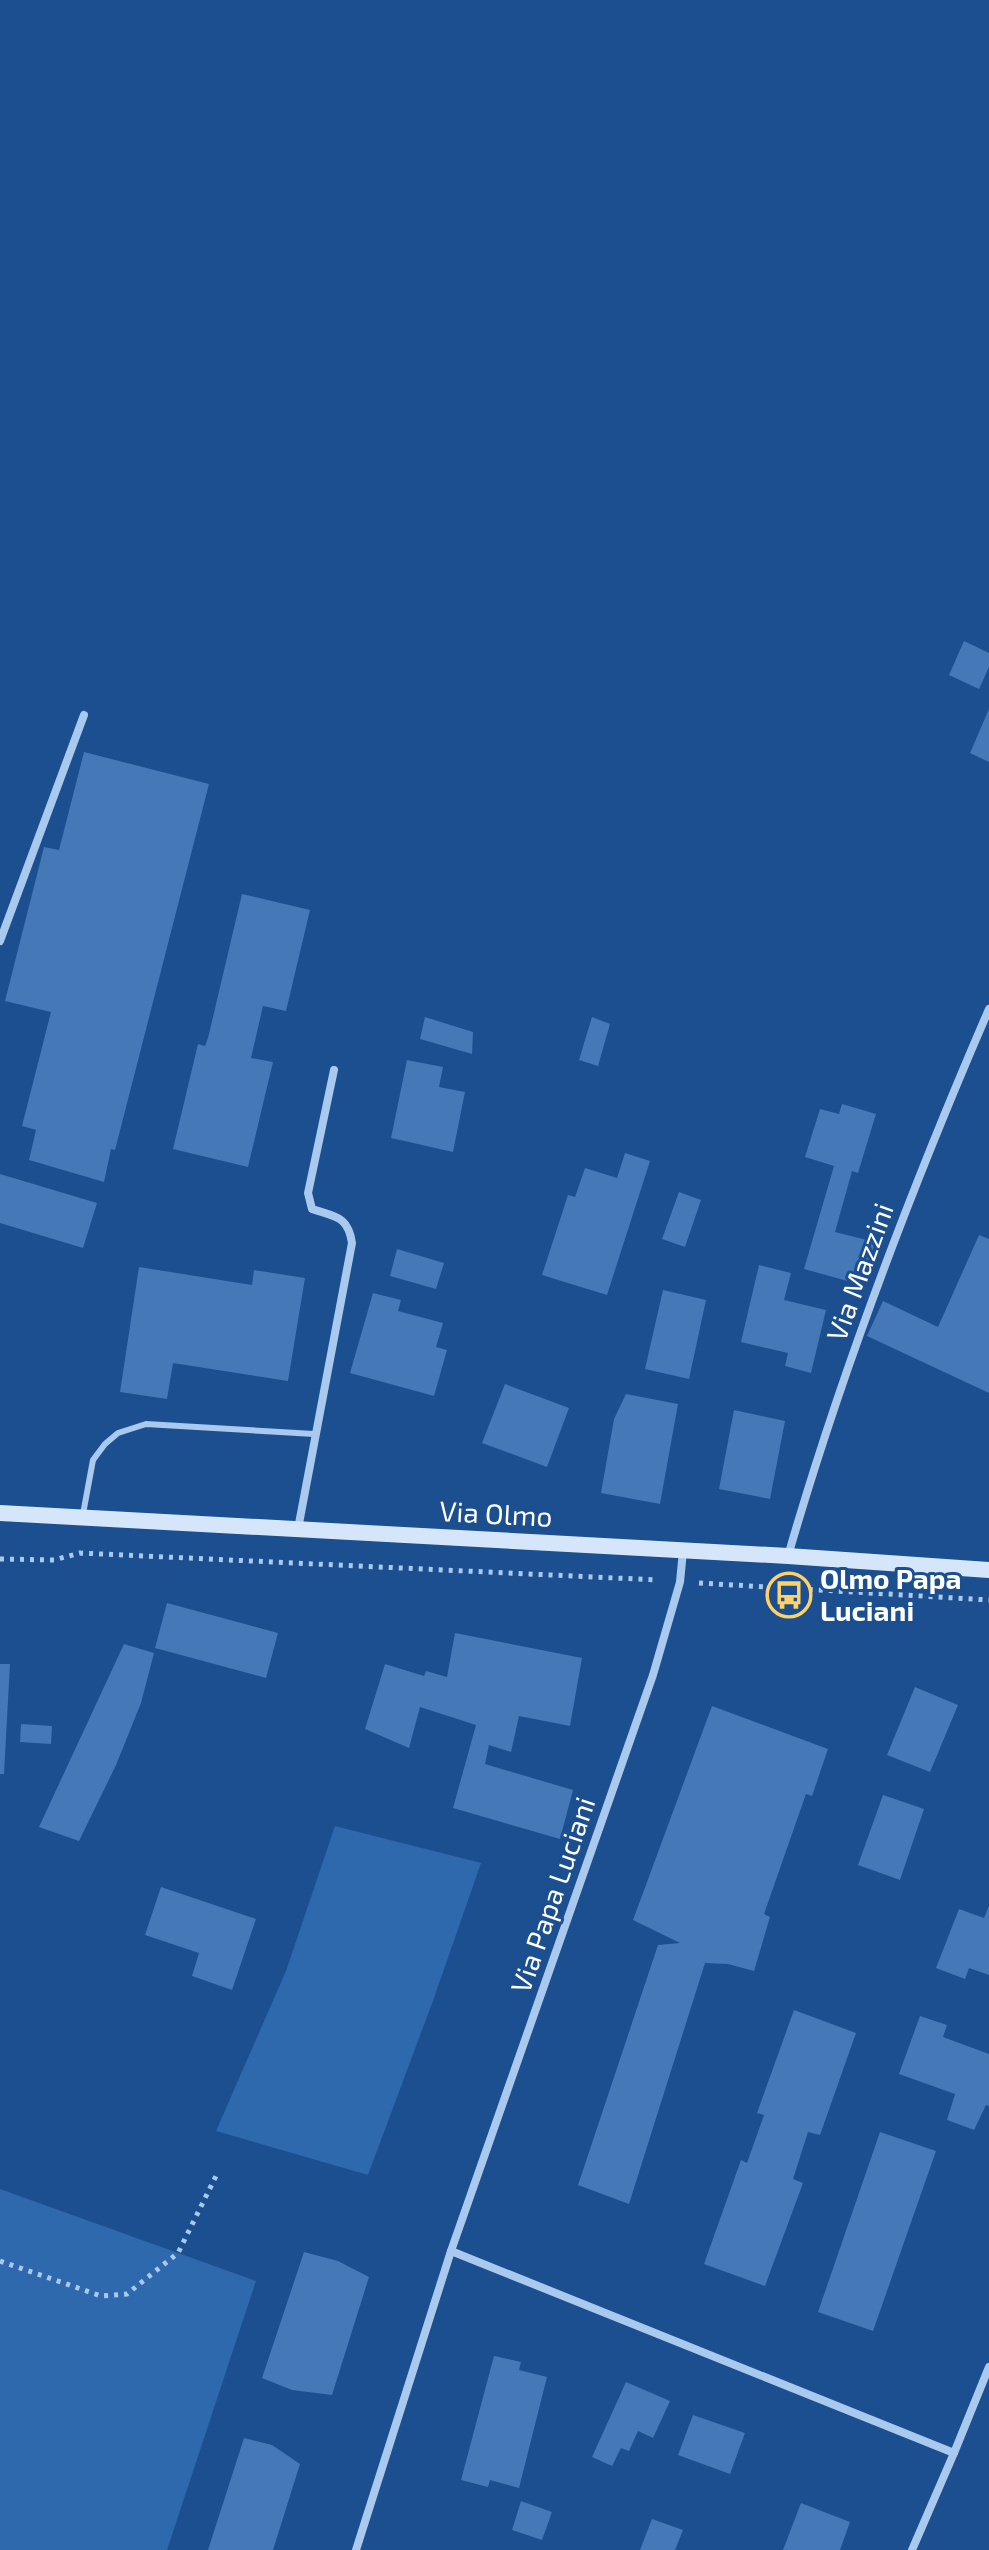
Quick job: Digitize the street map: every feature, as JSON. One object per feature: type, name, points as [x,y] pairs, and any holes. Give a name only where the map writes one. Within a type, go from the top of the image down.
[{"type":"street","points":[[0,941],[84,715]]},
{"type":"street","name":"Via Mazzini","points":[[788,1556],[853,1354],[934,1137],[989,1009]]},
{"type":"street","points":[[298,1529],[352,1243],[350,1227],[338,1217],[312,1209],[308,1193],[334,1070]]},
{"type":"street","name":"Via Olmo","points":[[0,1513],[788,1556],[989,1570]]},
{"type":"street","name":"Via Papa Luciani","points":[[356,2550],[451,2251],[653,1675],[680,1582],[683,1551]]},
{"type":"street","points":[[451,2251],[954,2453]]},
{"type":"street","points":[[912,2550],[989,2367]]},
{"type":"lane","points":[[83,1518],[93,1460],[118,1433],[146,1424],[314,1434]]},
{"type":"path","points":[[0,1559],[54,1560],[80,1553],[989,1600]]},
{"type":"path","points":[[0,2261],[101,2296],[127,2294],[178,2253],[216,2176]]},
{"type":"shaded area","points":[[335,1826],[481,1863],[368,2175],[216,2131],[286,1971]]},
{"type":"shaded area","points":[[0,2189],[256,2281],[167,2550],[0,2550]]},
{"type":"building","points":[[964,641],[989,653],[989,667],[979,689],[949,675]]},
{"type":"building","points":[[989,709],[989,762],[970,753]]},
{"type":"building","points":[[84,752],[209,784],[115,1150],[111,1149],[104,1182],[29,1160],[36,1130],[22,1126],[51,1012],[5,1001],[44,847],[59,850]]},
{"type":"building","points":[[242,894],[310,910],[286,1011],[263,1006],[251,1058],[273,1062],[248,1167],[173,1149],[198,1044],[205,1046],[208,1038]]},
{"type":"building","points":[[425,1017],[473,1032],[472,1054],[420,1039]]},
{"type":"building","points":[[592,1017],[610,1024],[598,1066],[579,1060]]},
{"type":"building","points":[[407,1060],[443,1067],[439,1087],[465,1092],[453,1152],[391,1138]]},
{"type":"building","points":[[842,1104],[876,1114],[858,1173],[852,1171],[835,1232],[875,1242],[862,1285],[804,1269],[834,1166],[805,1157],[820,1109],[839,1114]]},
{"type":"building","points":[[625,1153],[650,1161],[607,1295],[542,1275],[568,1195],[575,1197],[585,1168],[617,1178]]},
{"type":"building","points":[[0,1174],[97,1203],[83,1248],[0,1223]]},
{"type":"building","points":[[679,1192],[701,1200],[685,1247],[662,1239]]},
{"type":"building","points":[[979,1235],[989,1239],[989,1393],[867,1336],[883,1301],[938,1327]]},
{"type":"building","points":[[397,1249],[444,1263],[436,1289],[390,1276]]},
{"type":"building","points":[[759,1265],[791,1273],[784,1300],[826,1310],[811,1373],[785,1366],[788,1353],[741,1342]]},
{"type":"building","points":[[139,1267],[252,1285],[254,1270],[305,1278],[288,1381],[173,1363],[167,1399],[120,1392]]},
{"type":"building","points":[[663,1290],[706,1300],[689,1379],[645,1369]]},
{"type":"building","points":[[373,1293],[401,1300],[398,1311],[443,1323],[436,1347],[447,1350],[434,1396],[350,1373]]},
{"type":"building","points":[[505,1384],[569,1408],[547,1467],[482,1443]]},
{"type":"building","points":[[626,1394],[678,1404],[660,1504],[601,1493],[614,1419]]},
{"type":"building","points":[[734,1410],[785,1421],[770,1499],[719,1489]]},
{"type":"building","points":[[167,1603],[278,1633],[266,1678],[155,1648]]},
{"type":"building","points":[[455,1633],[582,1658],[570,1726],[519,1716],[511,1752],[489,1745],[485,1764],[573,1790],[560,1839],[453,1808],[476,1725],[420,1707],[409,1748],[365,1729],[385,1664],[424,1676],[426,1671],[447,1677]]},
{"type":"building","points":[[124,1644],[154,1653],[141,1703],[116,1765],[79,1841],[39,1827]]},
{"type":"building","points":[[0,1664],[10,1664],[4,1774],[0,1774]]},
{"type":"building","points":[[915,1687],[958,1705],[930,1772],[887,1755]]},
{"type":"building","points":[[712,1706],[828,1749],[812,1796],[806,1794],[764,1914],[770,1917],[754,1971],[728,1964],[705,1963],[629,2204],[578,2185],[658,1945],[680,1943],[633,1920]]},
{"type":"building","points":[[21,1724],[52,1726],[51,1744],[20,1742]]},
{"type":"building","points":[[883,1795],[924,1809],[900,1880],[858,1865]]},
{"type":"building","points":[[161,1887],[256,1919],[232,1990],[192,1976],[199,1953],[145,1935]]},
{"type":"building","points":[[989,1906],[989,1975],[969,1968],[965,1979],[936,1968],[959,1909],[984,1918]]},
{"type":"building","points":[[794,2010],[856,2033],[820,2135],[808,2132],[793,2179],[803,2183],[765,2286],[704,2264],[741,2160],[747,2163],[764,2115],[757,2113]]},
{"type":"building","points":[[920,2016],[947,2025],[943,2037],[989,2054],[989,2106],[986,2105],[974,2130],[947,2120],[955,2094],[899,2074]]},
{"type":"building","points":[[880,2132],[936,2151],[873,2331],[818,2312]]},
{"type":"building","points":[[304,2252],[338,2261],[369,2277],[332,2395],[292,2390],[262,2378]]},
{"type":"building","points":[[494,2356],[521,2362],[519,2370],[547,2377],[519,2488],[490,2480],[488,2487],[461,2480]]},
{"type":"building","points":[[626,2382],[670,2401],[653,2438],[638,2431],[629,2451],[621,2448],[612,2466],[592,2457]]},
{"type":"building","points":[[693,2415],[745,2433],[730,2474],[678,2455]]},
{"type":"building","points":[[244,2438],[272,2445],[300,2464],[273,2550],[208,2550]]},
{"type":"building","points":[[521,2501],[552,2512],[542,2540],[512,2530]]},
{"type":"building","points":[[801,2503],[850,2522],[840,2550],[783,2550]]},
{"type":"building","points":[[652,2519],[683,2530],[675,2550],[640,2550]]},
{"type":"place","name":"Olmo Papa Luciani","points":[[789,1595]]}]
